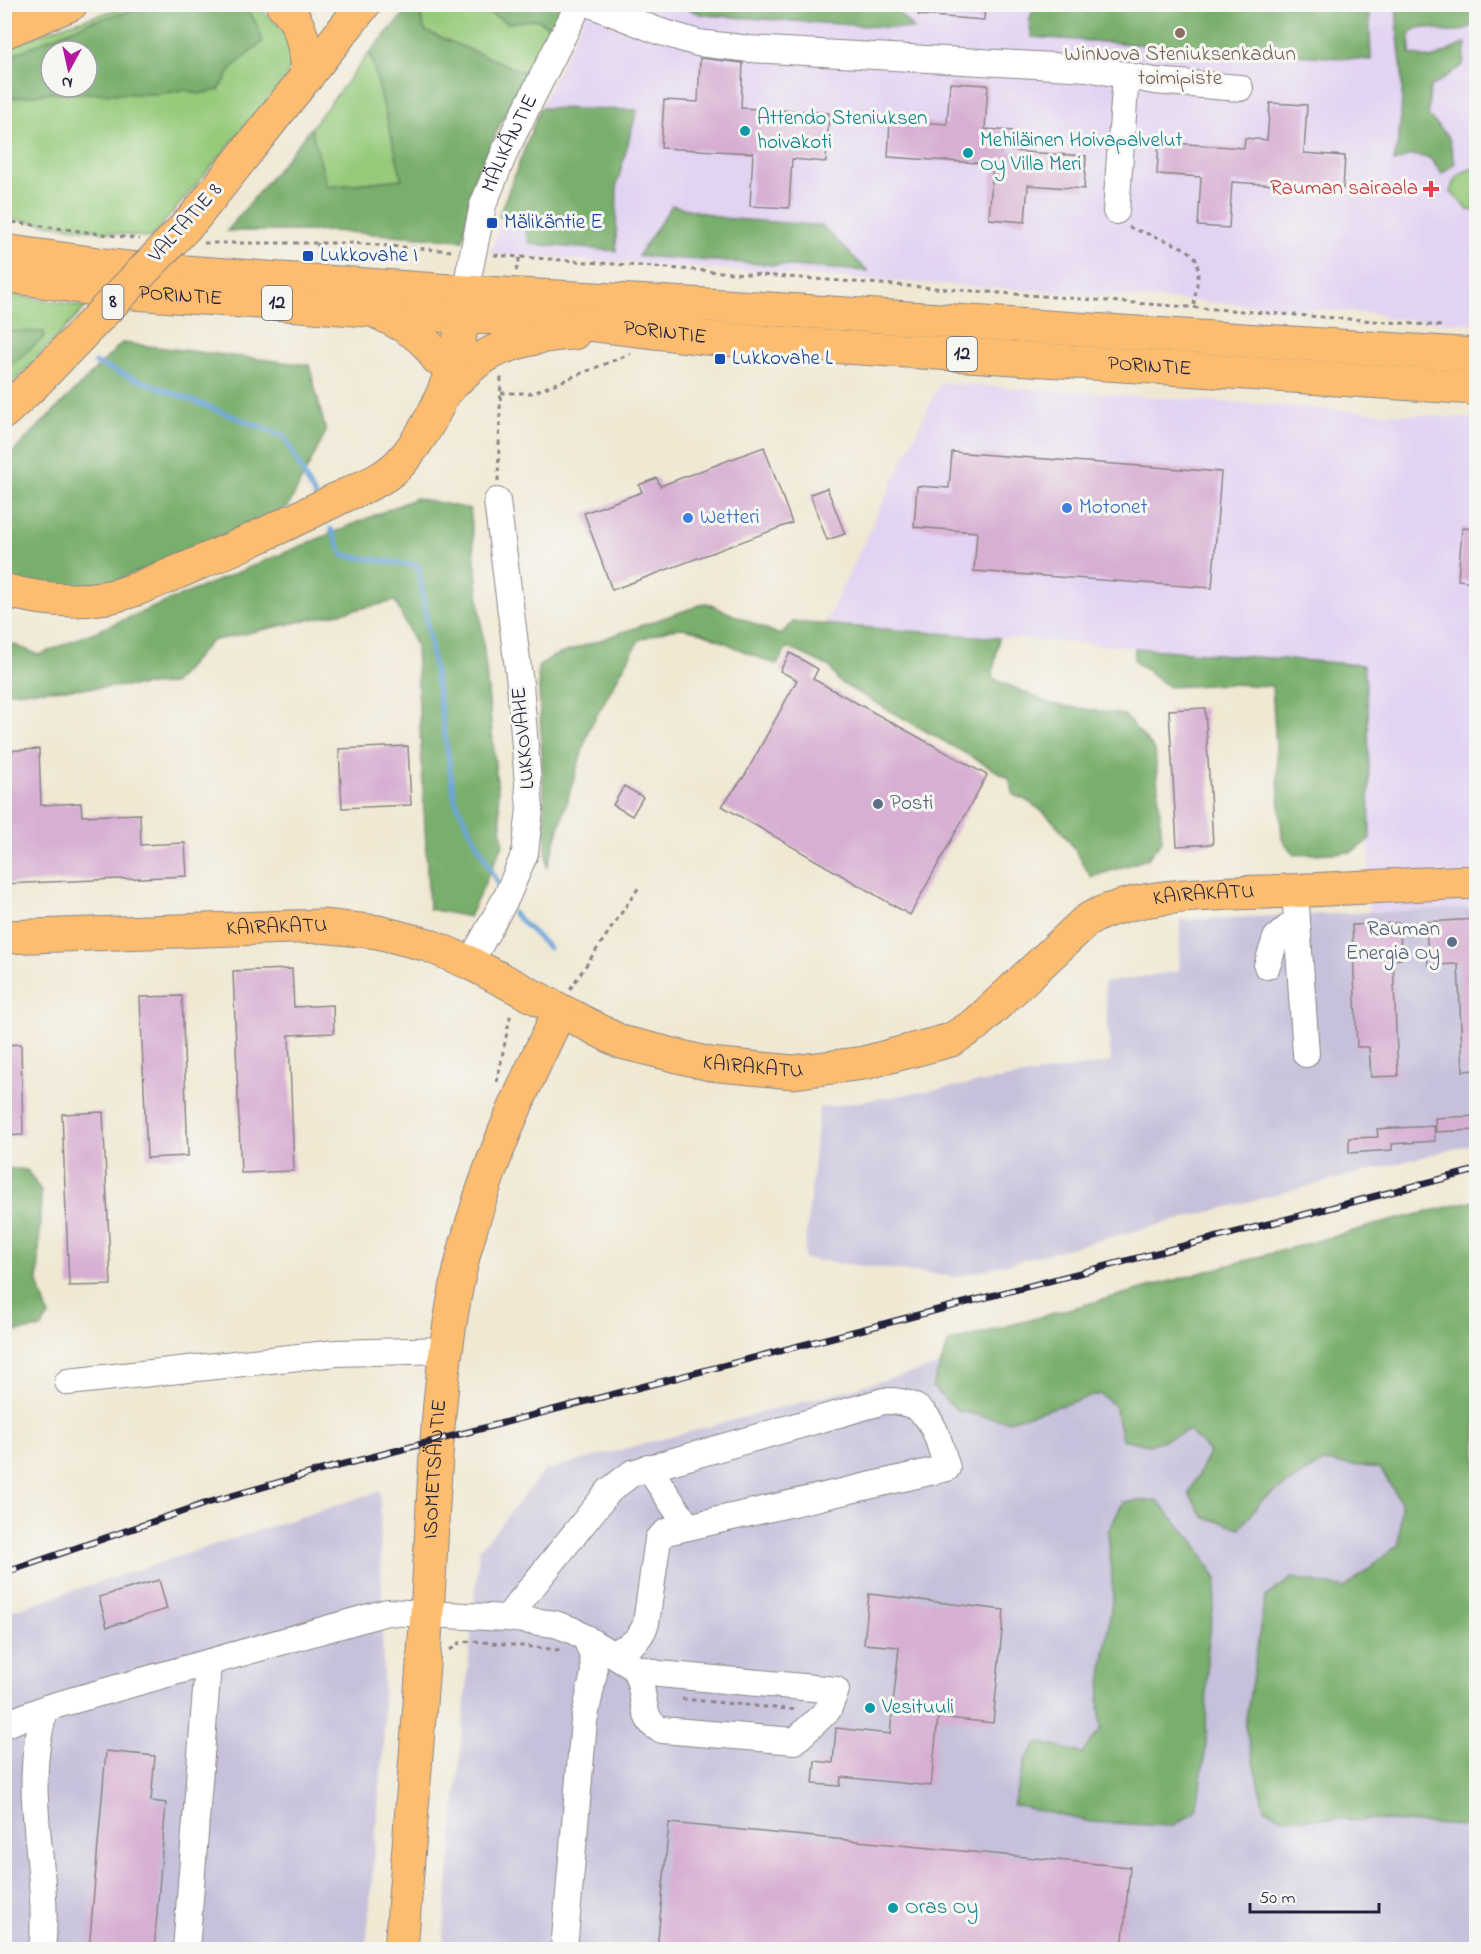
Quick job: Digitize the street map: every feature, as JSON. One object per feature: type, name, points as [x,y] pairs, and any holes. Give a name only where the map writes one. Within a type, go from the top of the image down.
[{"type":"main road","points":[[4,32],[71,4]]},
{"type":"main road","points":[[282,4],[299,29],[306,48],[307,77]]},
{"type":"main road","name":"8","points":[[307,77],[364,4]]},
{"type":"main road","name":"VALTATIE 8","points":[[4,412],[197,231],[307,77]]},
{"type":"main road","name":"12","points":[[4,251],[116,279]]},
{"type":"main road","name":"12","points":[[4,275],[116,279]]},
{"type":"main road","name":"PORINTIE","points":[[116,279],[459,308],[547,319],[630,342],[1476,388]]},
{"type":"main road","name":"PORINTIE","points":[[116,279],[369,308],[459,308],[510,294],[1476,355]]},
{"type":"main road","points":[[369,308],[417,333],[428,342],[437,358]]},
{"type":"main road","points":[[342,496],[400,439],[428,387],[437,358],[459,308]]},
{"type":"main road","points":[[4,590],[65,601],[99,598],[133,591],[254,541],[342,496],[377,481],[400,464],[423,434],[445,391],[459,308]]},
{"type":"main road","points":[[445,391],[482,358],[501,349],[555,334],[630,342]]},
{"type":"main road","name":"KAIRAKATU","points":[[4,937],[322,926],[378,932],[428,945],[470,963],[567,995],[621,1042],[710,1064],[794,1072],[864,1063],[951,1040],[976,1024],[1086,921],[1103,910],[1132,902],[1296,905],[1476,882]]},
{"type":"main road","name":"ISOMETSÄNTIE","points":[[401,1950],[427,1613],[435,1441],[446,1350],[464,1255],[486,1180],[526,1081],[567,995]]},
{"type":"street","name":"MÄLIKÄNTIE","points":[[459,308],[483,205],[506,149],[579,4]]},
{"type":"street","points":[[590,4],[658,31],[698,43],[750,49],[1088,68],[1154,81],[1240,88]]},
{"type":"street","points":[[1116,211],[1126,75]]},
{"type":"street","name":"LUKKOVAHE","points":[[470,963],[507,896],[525,854],[530,809],[520,684],[496,501]]},
{"type":"street","points":[[1267,966],[1276,938],[1296,905]]},
{"type":"street","points":[[1296,905],[1306,1054]]},
{"type":"street","points":[[68,1382],[336,1353],[446,1350]]},
{"type":"street","points":[[507,1618],[620,1480],[648,1467],[884,1401],[898,1401],[913,1405],[926,1414],[934,1427],[947,1468],[666,1532],[658,1539],[646,1623],[642,1636],[625,1649],[622,1660]]},
{"type":"street","points":[[648,1467],[688,1527]]},
{"type":"street","points":[[4,1725],[46,1708],[379,1614],[427,1613],[507,1618],[555,1624],[586,1638],[622,1660],[659,1674],[836,1690],[828,1710],[795,1741],[662,1730],[652,1727],[647,1719],[642,1685],[622,1660]]},
{"type":"street","points":[[564,1950],[584,1721],[594,1673],[593,1657],[586,1638]]},
{"type":"street","points":[[186,1950],[208,1664]]},
{"type":"street","points":[[42,1950],[42,1887],[33,1772],[36,1735],[46,1708]]},
{"type":"path","points":[[1116,211],[1127,226],[1188,248],[1196,258],[1194,306]]},
{"type":"path","points":[[4,221],[147,239]]},
{"type":"path","points":[[197,231],[318,243],[473,252],[1453,327]]},
{"type":"path","points":[[318,243],[318,257]]},
{"type":"path","points":[[510,294],[520,257]]},
{"type":"path","points":[[501,393],[532,393],[630,342]]},
{"type":"path","points":[[496,501],[501,349]]},
{"type":"path","points":[[567,995],[639,887]]},
{"type":"shaded area","points":[[590,5],[1476,5],[1476,324],[1382,318],[1382,314],[490,254],[540,108]]},
{"type":"shaded area","points":[[940,383],[1476,419],[1476,908],[1369,912],[1368,711],[1364,665],[825,624]]},
{"type":"shaded area","name":"Rauman Energia Oy","points":[[1476,908],[1476,1143],[956,1277],[804,1259],[819,1108],[1111,1062],[1104,983],[1179,971],[1180,920]]},
{"type":"shaded area","points":[[1476,1231],[1476,1907],[1472,1949],[442,1950],[479,1550],[545,1470],[1099,1323]]},
{"type":"shaded area","points":[[380,1491],[384,1740],[366,1949],[5,1949],[4,1613]]},
{"type":"green space","points":[[132,5],[255,5],[288,33],[294,54],[287,77],[151,238],[5,218],[5,47],[68,24]]},
{"type":"green space","points":[[155,5],[233,5],[245,9],[253,17],[263,41],[233,67],[219,90],[198,94],[185,90],[157,94],[99,93],[99,39],[49,39],[89,22]]},
{"type":"green space","points":[[412,5],[424,5],[421,18],[425,31],[525,73],[472,183],[463,240],[332,231],[227,231],[311,128],[327,187],[402,179],[370,52]]},
{"type":"green space","points":[[424,5],[472,5],[509,23],[536,19],[552,28],[525,73],[425,31],[421,18]]},
{"type":"green space","points":[[472,5],[563,5],[552,28],[536,19],[509,23]]},
{"type":"green space","points":[[678,5],[891,5],[914,29],[703,15]]},
{"type":"green space","name":"WinNova Steniuksenkadun toimipiste","points":[[1035,5],[1369,5],[1371,60],[1032,37],[1029,21]]},
{"type":"green space","points":[[1397,5],[1476,6],[1476,25],[1455,32],[1426,27],[1415,29],[1410,33],[1410,54],[1431,59],[1466,43],[1463,65],[1430,88],[1428,115],[1449,138],[1455,163],[1442,174],[1430,158],[1411,155],[1394,162],[1402,96]]},
{"type":"green space","points":[[39,43],[39,94],[5,99],[5,58]]},
{"type":"green space","points":[[370,52],[403,179],[327,187],[311,128]]},
{"type":"green space","points":[[540,108],[637,110],[617,184],[616,251],[530,244],[524,227],[499,216]]},
{"type":"green space","points":[[1476,168],[1476,211],[1468,210],[1451,192],[1459,176]]},
{"type":"green space","points":[[672,205],[723,218],[822,226],[868,271],[638,256]]},
{"type":"green space","points":[[5,293],[86,307],[5,391],[5,365],[11,365],[5,331]]},
{"type":"green space","points":[[5,331],[44,332],[45,336],[11,365],[5,365]]},
{"type":"green space","points":[[122,343],[309,365],[326,432],[288,507],[104,586],[64,590],[5,579],[5,460]]},
{"type":"green space","points":[[416,498],[470,509],[503,844],[469,917],[429,909],[416,646],[395,601],[211,641],[173,684],[5,692],[5,641],[39,655]]},
{"type":"green space","points":[[706,603],[780,635],[793,622],[999,638],[992,678],[1051,704],[1124,715],[1155,750],[1162,841],[1147,859],[1091,877],[1060,828],[1040,809],[1014,795],[1009,778],[839,682],[830,667],[788,647],[777,664],[753,656],[703,633],[675,628],[639,640],[589,729],[547,868],[538,667],[552,657]]},
{"type":"green space","points":[[1135,648],[1364,665],[1368,711],[1370,840],[1351,852],[1294,855],[1282,839],[1272,686],[1228,684],[1169,687],[1134,661]]},
{"type":"green space","points":[[4,1168],[27,1170],[41,1191],[38,1283],[49,1316],[41,1328],[7,1333],[4,1332]]},
{"type":"green space","points":[[1476,1200],[1476,1827],[1375,1820],[1283,1818],[1264,1808],[1245,1726],[1265,1597],[1292,1578],[1345,1588],[1399,1544],[1401,1502],[1380,1468],[1323,1462],[1263,1499],[1240,1528],[1204,1517],[1189,1494],[1209,1452],[1189,1431],[1149,1445],[1122,1439],[1115,1406],[1100,1394],[1008,1421],[958,1411],[932,1387],[949,1342],[1375,1225]]},
{"type":"green space","points":[[1156,1500],[1194,1541],[1217,1580],[1207,1655],[1206,1747],[1196,1812],[1172,1826],[1091,1822],[1013,1805],[1025,1761],[1038,1742],[1082,1753],[1101,1729],[1099,1700],[1113,1593],[1108,1532],[1123,1502]]},
{"type":"building","points":[[918,4],[985,4],[984,20],[918,15]]},
{"type":"building","name":"Attendo Steniuksen hoivakoti","points":[[700,58],[743,63],[741,108],[829,113],[826,162],[792,159],[789,208],[750,206],[753,153],[661,148],[664,100],[698,102]]},
{"type":"building","name":"Mehiläinen Hoivapalvelut Oy Villa Meri","points":[[950,83],[988,85],[985,129],[1012,131],[1010,151],[1086,156],[1084,189],[1028,185],[1025,222],[989,219],[993,164],[888,157],[890,120],[947,124]]},
{"type":"building","points":[[1270,103],[1307,105],[1304,153],[1345,156],[1343,189],[1232,182],[1229,228],[1198,226],[1201,177],[1157,174],[1159,142],[1244,148],[1245,138],[1267,140]]},
{"type":"building","name":"Wetteri","points":[[764,447],[792,523],[612,590],[584,513],[642,492],[639,485],[657,478],[660,486]]},
{"type":"building","name":"Motonet","points":[[952,452],[1221,472],[1212,588],[974,571],[977,532],[914,527],[917,486],[949,488]]},
{"type":"building","points":[[827,488],[845,534],[827,540],[810,494]]},
{"type":"building","points":[[1462,528],[1476,529],[1476,582],[1458,580]]},
{"type":"building","points":[[790,653],[818,669],[813,679],[987,775],[910,915],[722,806],[745,775],[797,680],[780,671]]},
{"type":"building","points":[[1205,708],[1213,844],[1177,846],[1169,710]]},
{"type":"building","points":[[408,746],[411,805],[342,808],[339,749]]},
{"type":"building","points":[[39,749],[41,805],[81,803],[82,816],[140,814],[141,845],[185,843],[187,876],[4,884],[4,751]]},
{"type":"building","points":[[624,786],[643,797],[632,816],[613,805]]},
{"type":"building","points":[[1476,919],[1476,1070],[1463,1071],[1458,964],[1428,965],[1426,922]]},
{"type":"building","points":[[1400,923],[1401,959],[1393,960],[1398,1076],[1371,1077],[1369,1047],[1357,1047],[1352,925]]},
{"type":"building","points":[[292,969],[294,1007],[333,1005],[334,1033],[289,1035],[294,1171],[241,1173],[233,971]]},
{"type":"building","points":[[182,996],[188,1156],[147,1158],[140,997]]},
{"type":"building","points":[[21,1044],[23,1135],[4,1136],[4,1045]]},
{"type":"building","points":[[103,1112],[111,1285],[69,1286],[62,1114]]},
{"type":"building","points":[[1476,1116],[1476,1130],[1436,1132],[1435,1118]]},
{"type":"building","points":[[1434,1126],[1435,1141],[1392,1144],[1392,1150],[1349,1153],[1349,1138],[1378,1137],[1377,1129]]},
{"type":"building","points":[[159,1580],[167,1609],[107,1627],[99,1597]]},
{"type":"building","points":[[869,1594],[1004,1610],[993,1723],[938,1717],[931,1786],[841,1777],[840,1786],[813,1784],[815,1761],[833,1763],[836,1728],[890,1734],[899,1647],[864,1644]]},
{"type":"building","points":[[106,1751],[155,1756],[151,1801],[166,1803],[154,1950],[89,1950]]},
{"type":"building","name":"Oras Oy","points":[[669,1823],[1130,1867],[1122,1950],[657,1950]]},
{"type":"waterway","points":[[95,363],[284,436],[315,496]]},
{"type":"waterway","points":[[331,529],[343,555],[418,566],[455,800],[498,884]]},
{"type":"waterway","points":[[513,913],[549,948]]},
{"type":"railway","points":[[4,1573],[204,1504],[318,1471],[1476,1170]]},
{"type":"place","name":"WinNova Steniuksenkadun toimipiste","points":[[1180,33]]},
{"type":"place","name":"Attendo Steniuksen hoivakoti","points":[[745,131]]},
{"type":"place","name":"Mehiläinen Hoivapalvelut Oy Villa Meri","points":[[968,153]]},
{"type":"place","name":"Rauman sairaala","points":[[1431,189]]},
{"type":"place","name":"Mälikäntie E","points":[[492,223]]},
{"type":"place","name":"Lukkovahe I","points":[[308,256]]},
{"type":"place","name":"Lukkovahe L","points":[[720,359]]},
{"type":"place","name":"Motonet","points":[[1067,508]]},
{"type":"place","name":"Wetteri","points":[[688,518]]},
{"type":"place","name":"Posti","points":[[878,804]]},
{"type":"place","name":"Rauman Energia Oy","points":[[1452,942]]},
{"type":"place","name":"Vesituuli","points":[[870,1708]]},
{"type":"place","name":"Oras Oy","points":[[893,1908]]}]
